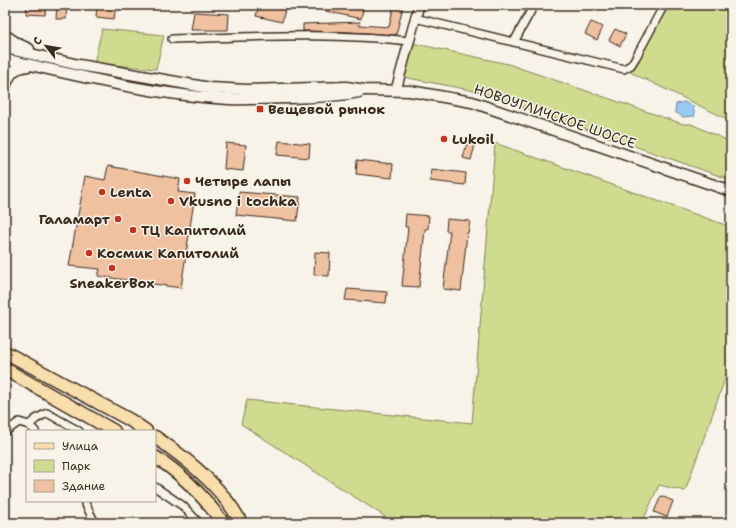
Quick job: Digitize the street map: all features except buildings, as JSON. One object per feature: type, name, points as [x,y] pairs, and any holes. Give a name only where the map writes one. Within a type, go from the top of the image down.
[{"type":"main road","points":[[5,35],[18,44],[57,60]]},
{"type":"main road","name":"НОВОУГЛИЧСКОЕ ШОССЕ","points":[[5,48],[57,60],[210,88],[247,90],[346,87],[365,90],[396,90],[433,94],[482,105],[731,191]]},
{"type":"main road","name":"НОВОУГЛИЧСКОЕ ШОССЕ","points":[[5,59],[78,76],[158,91],[228,99],[341,96],[365,90]]},
{"type":"main road","points":[[5,87],[11,74],[17,68],[32,65]]},
{"type":"main road","points":[[5,352],[130,420],[145,430]]},
{"type":"main road","points":[[5,369],[112,430]]},
{"type":"main road","points":[[156,438],[172,448],[211,483],[236,513],[241,523]]},
{"type":"main road","points":[[156,458],[200,494],[223,523]]},
{"type":"street","points":[[396,90],[419,5]]},
{"type":"street","points":[[514,42],[534,5]]},
{"type":"street","points":[[416,18],[624,69],[631,65],[664,5]]},
{"type":"street","points":[[172,39],[260,36],[333,36],[409,41]]},
{"type":"street","points":[[28,425],[47,413],[77,430]]},
{"type":"street","points":[[5,432],[19,422],[28,425],[34,430]]},
{"type":"street","points":[[156,488],[183,506],[199,523]]},
{"type":"street","points":[[84,502],[95,523]]},
{"type":"green space","points":[[664,5],[731,5],[731,121],[628,71]]},
{"type":"green space","points":[[102,29],[164,35],[156,69],[94,63]]},
{"type":"green space","points":[[412,43],[508,64],[683,124],[691,124],[731,142],[731,180],[480,92],[403,77]]},
{"type":"green space","points":[[495,143],[731,227],[731,362],[685,491],[659,485],[642,523],[395,523],[241,424],[247,400],[472,423]]},
{"type":"water","points":[[684,102],[693,106],[695,116],[683,117],[675,112],[676,104]]},
{"type":"place","name":"Вещевой рынок","points":[[260,109]]},
{"type":"place","name":"Lukoil","points":[[444,139]]},
{"type":"place","name":"Четыре лапы","points":[[187,181]]},
{"type":"place","name":"Lenta","points":[[102,192]]},
{"type":"place","name":"Vkusno i tochka","points":[[171,201]]},
{"type":"place","name":"Галамарт","points":[[118,219]]},
{"type":"place","name":"ТЦ Капитолий","points":[[133,230]]},
{"type":"place","name":"Космик Капитолий","points":[[89,253]]},
{"type":"place","name":"SneakerBox","points":[[112,268]]}]
